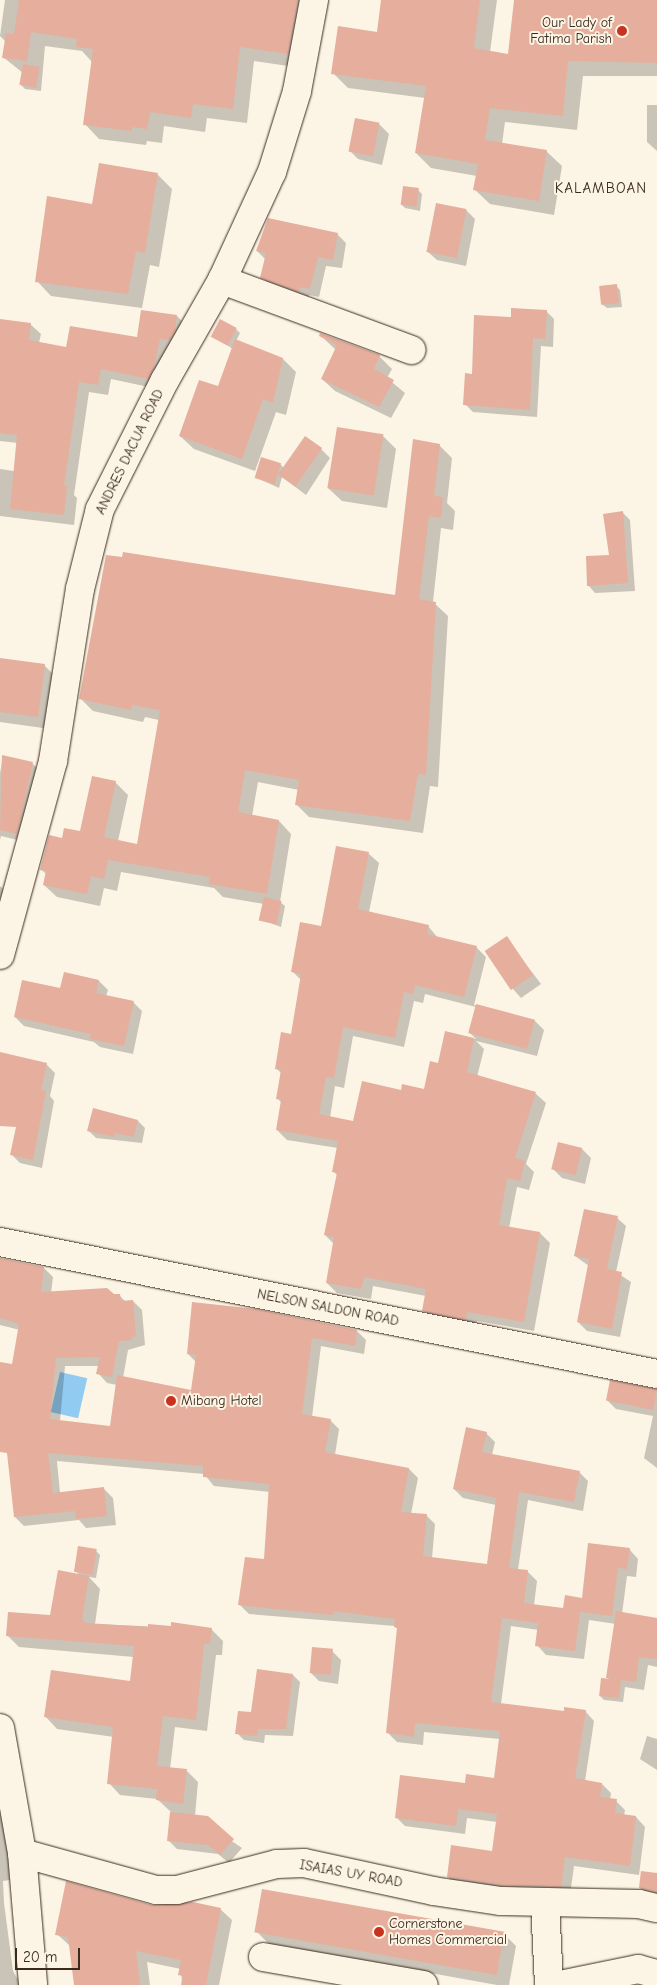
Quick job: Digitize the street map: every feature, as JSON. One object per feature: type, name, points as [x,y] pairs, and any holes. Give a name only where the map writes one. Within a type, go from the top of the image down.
[{"type":"street","name":"ANDRES DACUA ROAD","points":[[0,955],[53,761],[80,589],[100,510],[165,380],[222,280],[281,148],[297,90],[314,0]]},
{"type":"street","points":[[222,280],[411,350]]},
{"type":"street","name":"NELSON SALDON ROAD","points":[[0,1242],[657,1374]]},
{"type":"street","points":[[0,1728],[9,1828],[22,1853],[33,1985]]},
{"type":"street","name":"ISAIAS UY ROAD","points":[[22,1853],[156,1890],[177,1890],[277,1864],[304,1863],[433,1890],[545,1904],[639,1904],[657,1908]]},
{"type":"street","points":[[545,1904],[549,1985]]},
{"type":"street","points":[[262,1957],[424,1985]]},
{"type":"street","points":[[560,1985],[638,1968],[657,1974]]},
{"type":"water","points":[[60,1372],[87,1378],[78,1418],[51,1412]]},
{"type":"building","points":[[19,0],[298,0],[288,54],[240,47],[233,109],[193,104],[191,118],[150,112],[147,129],[132,127],[132,131],[83,125],[93,49],[76,47],[77,39],[31,32],[27,61],[2,58],[6,33],[14,34]]},
{"type":"building","points":[[381,0],[480,0],[474,48],[508,54],[514,0],[657,0],[657,63],[568,61],[563,116],[490,108],[485,140],[547,150],[539,201],[473,190],[478,164],[415,153],[426,86],[331,74],[338,26],[377,32]]},
{"type":"building","points":[[23,64],[40,67],[36,88],[19,85]]},
{"type":"building","points":[[355,118],[380,123],[373,156],[349,151]]},
{"type":"building","points":[[99,163],[158,173],[145,253],[136,251],[128,294],[35,282],[47,196],[92,204]]},
{"type":"building","points":[[403,186],[419,188],[417,207],[401,205]]},
{"type":"building","points":[[436,203],[466,209],[457,258],[426,252]]},
{"type":"building","points":[[268,218],[338,233],[333,260],[318,257],[310,289],[300,287],[299,292],[260,278],[266,253],[256,251]]},
{"type":"building","points":[[617,284],[619,303],[601,305],[599,286]]},
{"type":"building","points":[[511,308],[547,310],[545,339],[533,338],[530,410],[463,405],[465,373],[472,374],[474,315],[511,317]]},
{"type":"building","points":[[141,310],[177,315],[175,331],[170,340],[160,339],[154,367],[148,379],[101,369],[98,385],[79,382],[64,486],[67,486],[64,515],[10,509],[17,435],[0,433],[0,319],[31,323],[29,340],[66,347],[70,326],[137,337]]},
{"type":"building","points":[[220,319],[237,328],[227,346],[211,337]]},
{"type":"building","points":[[320,333],[380,355],[374,369],[394,380],[379,407],[321,379],[337,345],[319,336]]},
{"type":"building","points":[[235,339],[283,358],[273,403],[263,399],[242,459],[179,436],[199,380],[218,386]]},
{"type":"building","points":[[337,427],[383,434],[374,496],[327,488]]},
{"type":"building","points":[[305,436],[322,448],[295,487],[278,475]]},
{"type":"building","points":[[413,439],[440,444],[434,496],[443,497],[441,518],[429,516],[419,599],[436,602],[426,775],[418,774],[410,821],[295,805],[299,780],[245,770],[238,812],[279,820],[267,894],[209,884],[210,877],[108,860],[104,879],[91,876],[87,894],[43,885],[46,871],[40,870],[49,835],[62,838],[64,828],[80,831],[92,776],[116,781],[104,837],[137,844],[160,710],[132,705],[131,710],[79,699],[106,555],[122,557],[123,552],[395,595]]},
{"type":"building","points":[[261,457],[281,463],[275,484],[255,478]]},
{"type":"building","points":[[623,511],[628,583],[587,586],[586,556],[609,555],[603,514]]},
{"type":"building","points":[[0,658],[45,664],[38,717],[0,712]]},
{"type":"building","points":[[2,755],[33,762],[17,834],[0,830]]},
{"type":"building","points":[[336,846],[369,852],[358,909],[429,925],[427,934],[477,946],[464,997],[415,985],[413,994],[404,992],[395,1038],[343,1027],[334,1078],[326,1077],[319,1114],[353,1121],[362,1081],[401,1090],[402,1084],[424,1089],[430,1061],[438,1063],[445,1031],[474,1038],[467,1072],[536,1092],[515,1158],[525,1161],[520,1181],[507,1178],[499,1225],[540,1232],[524,1322],[467,1312],[466,1320],[422,1311],[426,1289],[364,1277],[361,1289],[326,1283],[334,1237],[324,1235],[337,1173],[332,1172],[338,1141],[276,1130],[281,1100],[276,1099],[281,1070],[275,1069],[281,1032],[291,1034],[301,974],[291,972],[300,922],[321,926]]},
{"type":"building","points":[[264,897],[282,901],[276,924],[259,920]]},
{"type":"building","points":[[507,936],[533,975],[511,990],[485,951]]},
{"type":"building","points":[[64,972],[99,980],[96,993],[134,1001],[124,1046],[90,1039],[91,1034],[14,1017],[22,980],[60,988]]},
{"type":"building","points":[[476,1004],[535,1020],[527,1049],[468,1033]]},
{"type":"building","points":[[0,1052],[47,1063],[41,1090],[46,1091],[33,1160],[10,1155],[16,1127],[0,1126]]},
{"type":"building","points":[[93,1108],[138,1120],[134,1137],[115,1133],[114,1137],[87,1131]]},
{"type":"building","points":[[558,1142],[582,1148],[575,1175],[551,1169]]},
{"type":"building","points":[[584,1209],[618,1216],[607,1269],[622,1272],[612,1329],[577,1322],[589,1259],[574,1256]]},
{"type":"building","points":[[0,1258],[44,1267],[41,1292],[107,1288],[114,1294],[120,1294],[121,1301],[133,1300],[136,1336],[131,1337],[132,1340],[119,1341],[112,1377],[96,1374],[100,1357],[56,1358],[50,1419],[110,1426],[117,1375],[191,1390],[196,1355],[187,1354],[192,1302],[256,1309],[357,1330],[355,1346],[312,1338],[302,1414],[331,1419],[325,1452],[409,1468],[401,1512],[427,1514],[423,1556],[487,1564],[496,1498],[453,1489],[466,1427],[487,1432],[482,1452],[580,1471],[574,1502],[519,1492],[509,1568],[528,1570],[524,1603],[563,1608],[565,1595],[582,1598],[588,1543],[630,1548],[627,1569],[618,1568],[612,1616],[580,1612],[575,1651],[535,1646],[538,1623],[502,1618],[491,1702],[564,1711],[564,1707],[586,1710],[575,1778],[602,1783],[600,1797],[617,1799],[615,1813],[636,1816],[630,1866],[565,1857],[561,1887],[502,1885],[447,1877],[451,1845],[492,1851],[497,1814],[458,1809],[456,1826],[395,1818],[400,1775],[465,1783],[466,1774],[494,1778],[500,1731],[415,1723],[414,1737],[386,1733],[397,1628],[394,1627],[395,1619],[333,1611],[333,1615],[238,1605],[245,1557],[264,1559],[269,1484],[203,1477],[203,1466],[48,1453],[53,1493],[104,1487],[107,1516],[76,1519],[75,1511],[14,1517],[7,1453],[0,1452],[0,1362],[12,1364],[19,1324],[0,1318]]},
{"type":"building","points":[[610,1380],[657,1389],[653,1410],[606,1401]]},
{"type":"building","points":[[78,1546],[97,1549],[93,1575],[74,1572]]},
{"type":"building","points":[[58,1570],[89,1576],[82,1620],[86,1623],[148,1627],[148,1624],[171,1626],[171,1622],[212,1628],[210,1644],[204,1644],[196,1720],[163,1716],[157,1766],[187,1769],[183,1804],[156,1800],[157,1789],[107,1784],[113,1727],[44,1717],[51,1670],[130,1681],[134,1646],[6,1636],[8,1612],[50,1615]]},
{"type":"building","points":[[616,1611],[657,1618],[657,1659],[639,1657],[636,1682],[606,1678]]},
{"type":"building","points":[[312,1647],[333,1649],[331,1675],[310,1673]]},
{"type":"building","points":[[257,1669],[293,1674],[286,1729],[258,1729],[257,1736],[235,1734],[238,1711],[251,1712]]},
{"type":"building","points":[[601,1678],[621,1680],[619,1698],[599,1696]]},
{"type":"building","points":[[170,1812],[208,1816],[234,1839],[220,1855],[208,1845],[167,1841]]},
{"type":"building","points":[[641,1871],[657,1873],[657,1892],[639,1888]]},
{"type":"building","points":[[66,1881],[152,1905],[193,1902],[221,1908],[206,1985],[181,1985],[183,1976],[178,1975],[181,1960],[136,1951],[140,1985],[74,1985],[68,1937],[55,1935]]},
{"type":"building","name":"Cornerstone Homes Commercial","points":[[262,1889],[504,1932],[497,1975],[254,1932]]},
{"type":"place","name":"Our Lady of Fatima Parish","points":[[622,31]]},
{"type":"place","name":"Mibang Hotel","points":[[171,1401]]},
{"type":"place","name":"Cornerstone Homes Commercial","points":[[379,1932]]},
{"type":"district","name":"KALAMBOAN","points":[[601,189]]}]
